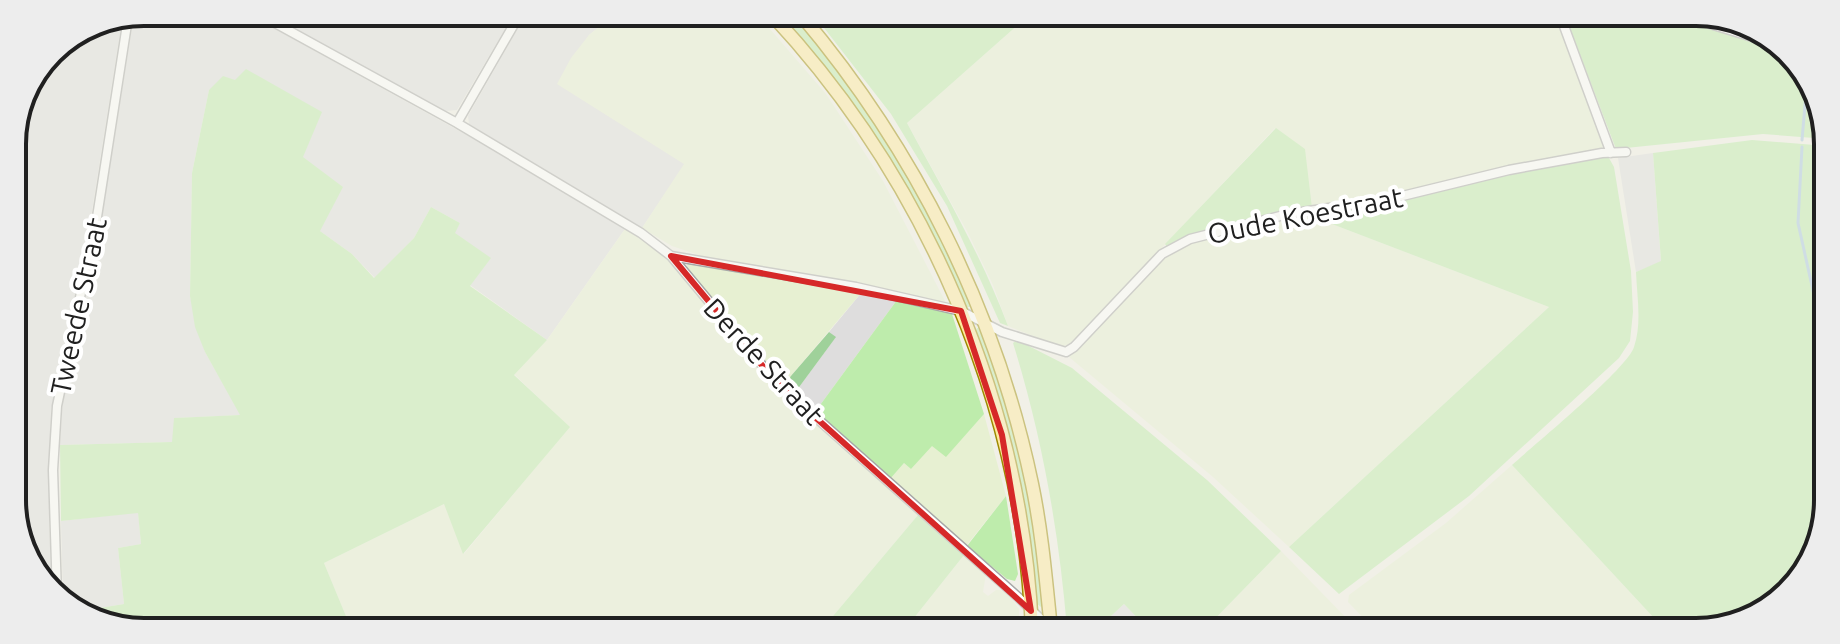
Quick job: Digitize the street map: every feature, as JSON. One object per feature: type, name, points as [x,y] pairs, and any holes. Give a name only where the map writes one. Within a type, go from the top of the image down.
[{"type":"main road","points":[[782,26],[823,73],[884,161],[919,220],[961,311],[983,369],[1016,495],[1031,618]]},
{"type":"main road","points":[[809,26],[876,113],[919,184],[955,252],[985,322],[1013,409],[1033,487],[1050,618]]},
{"type":"street","name":"Derde Straat","points":[[280,26],[554,179],[641,233],[671,256],[776,382],[1039,618]]},
{"type":"street","points":[[457,123],[513,26]]},
{"type":"street","points":[[1564,26],[1611,153],[1626,152]]},
{"type":"street","name":"Tweede Straat","points":[[57,580],[53,470],[57,406],[108,156],[127,28]]},
{"type":"street","name":"Oude Koestraat","points":[[671,256],[856,287],[961,311],[1002,332],[1066,352],[1162,254],[1190,239],[1288,214],[1390,199],[1509,170],[1611,153]]},
{"type":"highlighted area","points":[[671,256],[961,311],[1002,435],[1031,611],[776,382]]},
{"type":"shaded area","points":[[269,26],[546,179],[625,229],[547,340],[470,285],[454,233],[460,223],[431,207],[414,238],[375,278],[352,254],[320,231],[303,157],[235,80],[209,90],[192,173],[190,296],[205,352],[241,415],[175,418],[173,442],[60,445],[63,398],[102,216],[132,27]]},
{"type":"shaded area","points":[[288,26],[507,26],[457,110],[445,111]]},
{"type":"shaded area","points":[[519,26],[600,26],[589,35],[558,84],[685,164],[642,228],[469,124],[468,116]]},
{"type":"shaded area","points":[[121,28],[91,217],[51,410],[51,573],[32,538],[26,500],[26,137],[38,92],[50,72],[79,46]]},
{"type":"shaded area","points":[[1653,153],[1661,262],[1636,272],[1618,158]]},
{"type":"shaded area","points":[[862,292],[897,300],[815,412],[794,394],[835,338],[829,332]]},
{"type":"shaded area","points":[[138,512],[141,544],[118,548],[124,604],[97,608],[63,586],[61,521]]},
{"type":"shaded area","points":[[1124,604],[1137,618],[1109,618]]},
{"type":"green space","points":[[600,26],[767,26],[826,94],[883,181],[945,301],[928,301],[843,280],[705,257],[672,246],[642,228],[684,164],[557,84],[571,58]]},
{"type":"green space","points":[[788,26],[802,26],[838,72],[890,148],[937,227],[973,304],[971,307],[965,307],[927,228],[884,154]]},
{"type":"green space","points":[[823,26],[1017,26],[907,123],[974,248],[1008,326],[1000,323],[947,206],[891,114]]},
{"type":"green space","points":[[1017,26],[1561,26],[1605,143],[1601,149],[1524,164],[1399,195],[1312,208],[1275,128],[1072,343],[1061,347],[1008,326],[993,285],[968,233],[907,123]]},
{"type":"green space","points":[[1569,26],[1696,26],[1754,42],[1774,55],[1790,72],[1805,99],[1813,129],[1814,138],[1763,134],[1616,149]]},
{"type":"green space","points":[[246,69],[322,112],[303,157],[343,187],[320,231],[352,254],[374,278],[414,238],[431,207],[460,223],[455,233],[491,258],[470,286],[547,340],[514,375],[570,427],[463,554],[444,504],[324,563],[347,618],[144,618],[106,612],[97,608],[124,604],[118,548],[141,544],[138,513],[61,521],[60,445],[172,442],[174,418],[240,415],[205,352],[195,327],[190,296],[192,173],[209,90],[223,76],[235,80]]},
{"type":"green space","points":[[1276,128],[1305,149],[1312,208],[1219,226],[1167,247],[1165,244]]},
{"type":"green space","points":[[1752,140],[1814,145],[1814,500],[1808,538],[1790,572],[1768,594],[1741,609],[1703,618],[1654,618],[1512,465],[1615,372],[1634,347],[1638,319],[1636,272],[1661,261],[1653,153]]},
{"type":"green space","points":[[1609,158],[1614,167],[1631,271],[1633,312],[1630,341],[1619,358],[1469,496],[1339,594],[1289,547],[1549,307],[1311,216],[1393,203],[1525,171]]},
{"type":"green space","points":[[1311,216],[1549,307],[1289,547],[1213,477],[1069,357],[1157,264],[1176,250],[1192,242],[1240,229]]},
{"type":"green space","points":[[625,229],[659,250],[777,389],[918,515],[831,618],[347,618],[324,563],[444,504],[464,554],[569,427],[514,374],[547,340]]},
{"type":"green space","points":[[688,263],[862,292],[784,384],[686,269]]},
{"type":"green space","points":[[897,300],[952,314],[984,414],[946,457],[932,446],[911,469],[904,463],[890,479],[815,412]]},
{"type":"green space","points":[[977,328],[982,329],[1010,413],[1033,514],[1041,607],[1036,603],[975,333]]},
{"type":"green space","points":[[829,332],[836,337],[794,394],[784,384]]},
{"type":"green space","points":[[1017,340],[1072,368],[1207,480],[1281,551],[1216,618],[1137,618],[1124,604],[1109,618],[1066,618],[1048,484],[1033,413],[1013,343]]},
{"type":"green space","points":[[984,414],[1006,496],[966,546],[890,479],[904,463],[911,469],[932,445],[946,456]]},
{"type":"green space","points":[[1512,465],[1654,618],[1363,618],[1348,602],[1349,595],[1446,523]]},
{"type":"green space","points":[[1006,496],[1018,574],[1015,581],[1007,579],[967,546]]},
{"type":"green space","points":[[918,515],[964,555],[914,618],[831,618]]},
{"type":"green space","points":[[1281,551],[1346,618],[1216,618]]},
{"type":"green space","points":[[964,555],[986,574],[983,592],[988,596],[1000,590],[1008,594],[1019,609],[1019,618],[914,618]]},
{"type":"waterway","points":[[1802,140],[1805,100]]},
{"type":"waterway","points":[[1802,147],[1798,223],[1814,295]]}]
